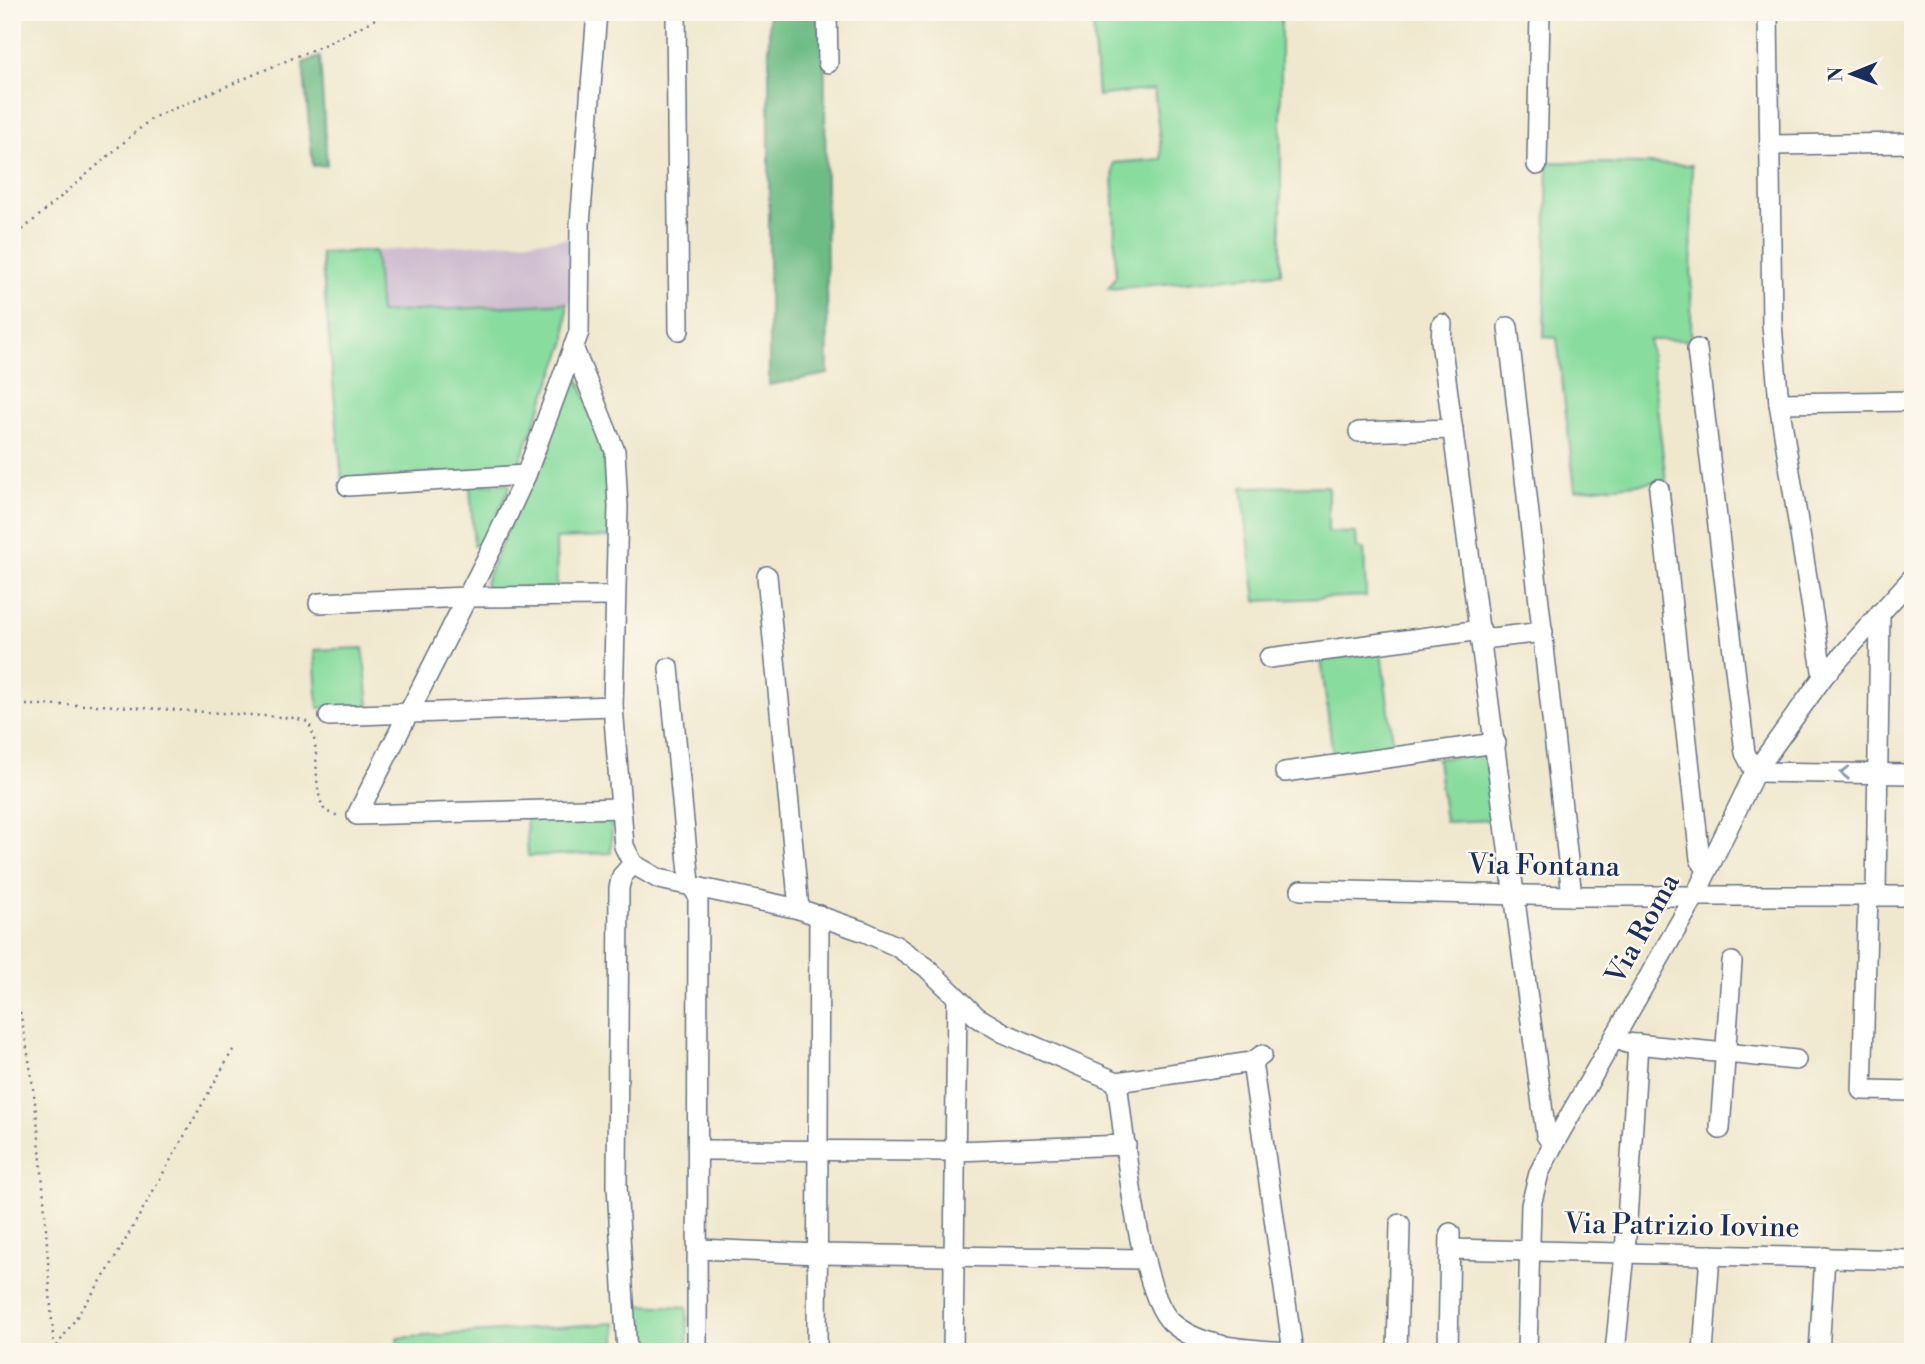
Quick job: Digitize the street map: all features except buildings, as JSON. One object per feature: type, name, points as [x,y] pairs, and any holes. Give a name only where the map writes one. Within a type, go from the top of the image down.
[{"type":"street","points":[[597,12],[580,225],[579,332],[526,475],[357,815],[621,808]]},
{"type":"street","points":[[676,12],[679,330]]},
{"type":"street","points":[[827,12],[828,63]]},
{"type":"street","points":[[1537,165],[1540,12]]},
{"type":"street","points":[[1768,12],[1772,325],[1779,402],[1823,677]]},
{"type":"street","points":[[1770,145],[1913,143]]},
{"type":"street","points":[[1442,324],[1441,341],[1482,635],[1513,894],[1546,1135],[1553,1145]]},
{"type":"street","points":[[1508,327],[1572,896]]},
{"type":"street","points":[[573,347],[615,451],[618,507],[613,706],[624,846],[633,863],[660,878],[799,909],[865,932],[912,955],[977,1017],[1004,1033],[1117,1082],[1257,1058],[1291,1352],[1229,1347],[1183,1330],[1170,1321],[1163,1310],[1144,1259],[1117,1082]]},
{"type":"street","points":[[1697,349],[1745,753],[1755,772],[1913,774]]},
{"type":"street","points":[[1779,402],[1913,401]]},
{"type":"street","points":[[1359,432],[1453,429]]},
{"type":"street","points":[[348,486],[526,475]]},
{"type":"street","points":[[1660,489],[1700,859],[1707,870]]},
{"type":"street","points":[[767,576],[799,909]]},
{"type":"street","name":"Via Roma","points":[[1527,1352],[1529,1250],[1534,1189],[1553,1145],[1695,896],[1755,772],[1823,677],[1913,577]]},
{"type":"street","points":[[319,603],[467,597],[614,596]]},
{"type":"street","points":[[1880,613],[1879,773],[1862,1090],[1913,1091]]},
{"type":"street","points":[[1269,658],[1482,635],[1543,632]]},
{"type":"street","points":[[669,668],[690,883],[698,896],[697,1352]]},
{"type":"street","points":[[328,716],[613,706]]},
{"type":"street","points":[[1285,772],[1496,743]]},
{"type":"street","points":[[627,1352],[617,1185],[619,888],[622,876],[633,863]]},
{"type":"street","name":"Via Fontana","points":[[1301,890],[1572,896],[1913,896]]},
{"type":"street","points":[[817,1352],[819,915]]},
{"type":"street","points":[[1720,1129],[1732,962]]},
{"type":"street","points":[[953,1352],[957,998]]},
{"type":"street","points":[[1612,1042],[1796,1060]]},
{"type":"street","points":[[1615,1352],[1625,1253],[1638,1044]]},
{"type":"street","points":[[699,1150],[956,1151],[1126,1145]]},
{"type":"street","points":[[1397,1352],[1400,1224]]},
{"type":"street","name":"Via Patrizio Iovine","points":[[1448,1352],[1450,1241],[1529,1250],[1913,1260]]},
{"type":"street","points":[[698,1249],[818,1254],[1144,1259]]},
{"type":"street","points":[[1703,1352],[1710,1255]]},
{"type":"street","points":[[1819,1352],[1825,1257]]},
{"type":"path","points":[[12,239],[152,118],[328,43],[389,12]]},
{"type":"path","points":[[12,705],[100,705],[295,718],[308,722],[314,733],[319,800],[325,811],[336,817],[357,815]]},
{"type":"path","points":[[20,1012],[30,1056],[54,1350]]},
{"type":"path","points":[[54,1350],[109,1269],[234,1048]]},
{"type":"shaded area","points":[[577,238],[576,302],[380,313],[375,251]]},
{"type":"green space","points":[[769,12],[824,12],[828,374],[769,385]]},
{"type":"green space","points":[[1092,12],[1281,12],[1281,273],[1108,289],[1116,276],[1113,163],[1162,159],[1154,89],[1098,96]]},
{"type":"green space","points":[[320,57],[327,165],[313,166],[303,63]]},
{"type":"green space","points":[[1548,162],[1692,165],[1691,340],[1649,340],[1666,481],[1575,490],[1557,338],[1544,337]]},
{"type":"green space","points":[[375,251],[380,313],[567,303],[566,341],[517,469],[342,479],[321,253]]},
{"type":"green space","points":[[571,378],[578,378],[603,443],[610,537],[556,539],[557,588],[489,589],[485,583]]},
{"type":"green space","points":[[508,483],[510,487],[484,546],[474,546],[470,486]]},
{"type":"green space","points":[[1328,486],[1328,532],[1356,533],[1357,548],[1364,549],[1366,596],[1256,601],[1242,487]]},
{"type":"green space","points":[[363,648],[369,706],[318,708],[314,650]]},
{"type":"green space","points":[[1381,652],[1394,748],[1333,756],[1321,659]]},
{"type":"green space","points":[[1486,752],[1493,820],[1445,822],[1437,759]]},
{"type":"green space","points":[[612,815],[611,853],[528,856],[526,818]]},
{"type":"green space","points":[[633,1305],[687,1307],[688,1352],[636,1352]]},
{"type":"green space","points":[[615,1323],[617,1352],[398,1352],[397,1338]]}]
